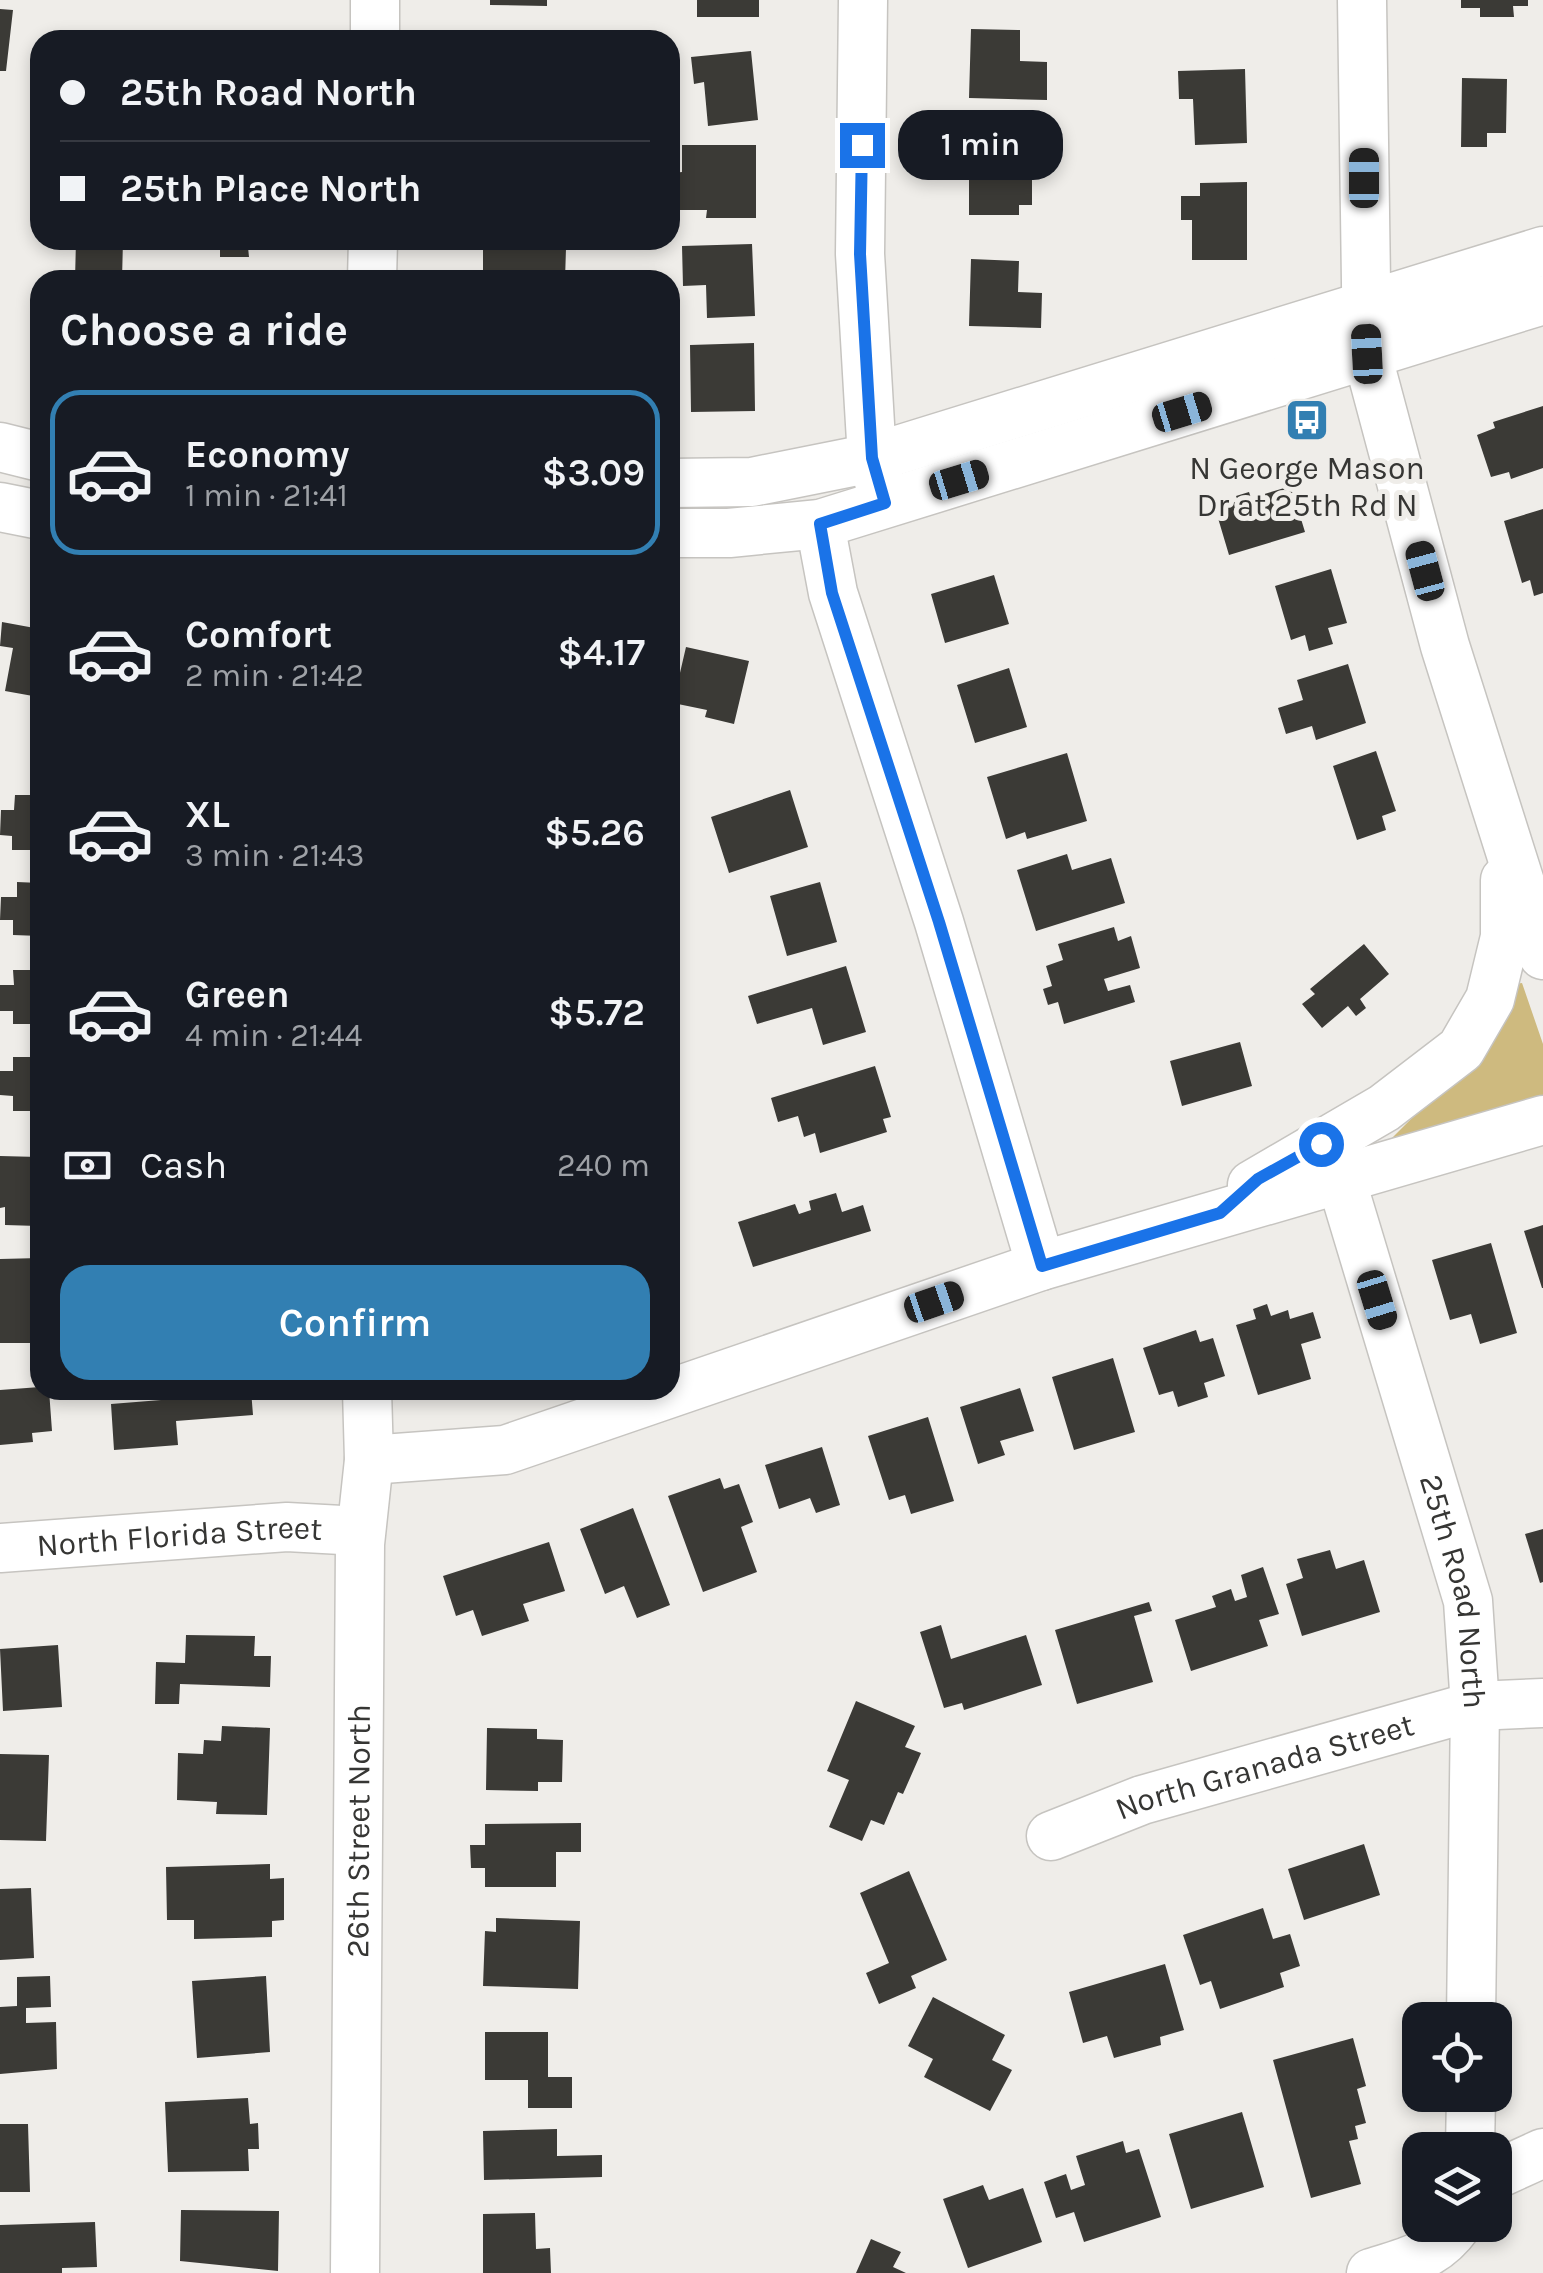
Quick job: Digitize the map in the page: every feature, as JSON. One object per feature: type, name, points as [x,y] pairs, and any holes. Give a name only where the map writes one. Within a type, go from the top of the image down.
[{"type":"street","points":[[374,30],[375,0]]},
{"type":"street","points":[[864,0],[860,254],[872,458],[885,503]]},
{"type":"street","points":[[1362,0],[1367,354],[1444,646],[1543,955]]},
{"type":"street","points":[[680,483],[752,482],[872,458],[1543,251]]},
{"type":"street","points":[[680,533],[729,533],[820,524],[1543,300]]},
{"type":"street","points":[[0,447],[30,454]]},
{"type":"street","points":[[0,507],[30,514]]},
{"type":"street","points":[[820,524],[832,593],[939,922],[1042,1266]]},
{"type":"street","points":[[1220,1213],[1258,1179],[1384,1108],[1460,1049],[1490,999],[1505,937],[1505,836]]},
{"type":"street","points":[[680,1390],[1042,1266],[1340,1176],[1543,1120]]},
{"type":"street","name":"25th Road North","points":[[1340,1176],[1468,1602],[1475,1706],[1471,2002]]},
{"type":"street","name":"26th Street North","points":[[355,2273],[360,1530],[369,1460],[367,1400]]},
{"type":"street","points":[[369,1460],[505,1450],[651,1400]]},
{"type":"street","name":"North Florida Street","points":[[0,1548],[287,1527],[360,1530]]},
{"type":"street","name":"North Granada Street","points":[[1050,1836],[1142,1800],[1475,1706],[1543,1703]]},
{"type":"street","points":[[1512,2167],[1543,2153]]},
{"type":"street","points":[[1371,2273],[1419,2258],[1444,2242]]},
{"type":"shaded area","points":[[1522,983],[1543,1044],[1543,1096],[1393,1142],[1392,1138],[1428,1102],[1515,984]]},
{"type":"building","points":[[490,0],[547,0],[547,6],[490,5]]},
{"type":"building","points":[[697,0],[759,0],[759,17],[697,17]]},
{"type":"building","points":[[1461,0],[1528,0],[1528,6],[1513,6],[1514,17],[1480,17],[1480,8],[1461,8]]},
{"type":"building","points":[[0,9],[13,10],[6,71],[0,71]]},
{"type":"building","points":[[971,29],[1020,30],[1020,61],[1047,62],[1047,100],[969,98]]},
{"type":"building","points":[[751,51],[758,120],[708,126],[704,82],[694,84],[691,57]]},
{"type":"building","points":[[1245,69],[1247,143],[1195,145],[1193,99],[1179,99],[1178,71]]},
{"type":"building","points":[[1462,78],[1507,79],[1506,133],[1487,133],[1487,147],[1461,147]]},
{"type":"building","points":[[969,144],[1019,144],[1019,179],[1032,179],[1032,205],[1019,205],[1019,215],[969,215]]},
{"type":"building","points":[[682,145],[756,145],[756,218],[706,218],[707,210],[680,210]]},
{"type":"building","points":[[1247,182],[1247,260],[1192,260],[1192,220],[1181,220],[1181,196],[1200,196],[1200,183]]},
{"type":"building","points":[[752,244],[755,316],[707,318],[706,285],[683,286],[682,246]]},
{"type":"building","points":[[76,250],[123,250],[122,270],[75,270]]},
{"type":"building","points":[[220,250],[248,250],[249,257],[220,257]]},
{"type":"building","points":[[483,250],[566,250],[565,270],[483,270]]},
{"type":"building","points":[[971,259],[1019,261],[1018,292],[1042,293],[1041,328],[969,326]]},
{"type":"building","points":[[754,343],[755,411],[691,412],[690,345]]},
{"type":"building","points":[[1543,406],[1543,468],[1511,479],[1509,472],[1491,477],[1477,435],[1495,428],[1493,422]]},
{"type":"building","points":[[1291,486],[1305,532],[1229,555],[1215,508],[1238,501],[1236,496],[1249,492],[1251,498]]},
{"type":"building","points":[[1543,509],[1543,593],[1534,596],[1530,580],[1522,583],[1504,521]]},
{"type":"building","points":[[1331,569],[1347,623],[1328,628],[1333,644],[1309,651],[1305,635],[1291,640],[1275,586]]},
{"type":"building","points":[[994,575],[1009,624],[945,643],[931,594]]},
{"type":"building","points":[[2,622],[30,627],[30,695],[5,691],[13,648],[0,646]]},
{"type":"building","points":[[686,647],[749,661],[734,724],[705,717],[707,710],[680,704],[680,673]]},
{"type":"building","points":[[1348,664],[1366,723],[1316,740],[1312,726],[1286,734],[1278,708],[1303,700],[1297,680]]},
{"type":"building","points":[[1009,668],[1027,727],[975,743],[957,685]]},
{"type":"building","points":[[1376,751],[1396,811],[1382,816],[1386,830],[1357,840],[1333,766]]},
{"type":"building","points":[[1067,753],[1087,821],[1027,839],[1025,832],[1006,839],[987,777]]},
{"type":"building","points":[[790,790],[808,847],[729,873],[711,817]]},
{"type":"building","points":[[15,795],[30,795],[30,850],[12,850],[12,836],[0,835],[1,810],[14,810]]},
{"type":"building","points":[[1067,854],[1072,870],[1111,858],[1125,903],[1036,931],[1017,870]]},
{"type":"building","points":[[17,882],[30,883],[30,936],[13,935],[13,920],[0,920],[1,897],[17,897]]},
{"type":"building","points":[[820,882],[837,942],[787,956],[770,896]]},
{"type":"building","points":[[1114,927],[1118,941],[1131,936],[1140,968],[1104,979],[1108,991],[1130,985],[1135,1002],[1064,1024],[1058,1002],[1048,1005],[1043,989],[1052,986],[1046,966],[1063,960],[1058,944]]},
{"type":"building","points":[[1364,944],[1389,974],[1360,999],[1366,1008],[1356,1016],[1348,1006],[1322,1028],[1302,1004],[1315,994],[1310,989]]},
{"type":"building","points":[[846,966],[866,1032],[823,1045],[812,1008],[757,1024],[748,996]]},
{"type":"building","points":[[13,970],[30,970],[30,1024],[13,1024],[13,1011],[0,1011],[0,985],[14,985]]},
{"type":"building","points":[[1240,1042],[1252,1086],[1182,1106],[1170,1061]]},
{"type":"building","points":[[13,1057],[30,1057],[30,1111],[13,1111],[13,1096],[0,1095],[0,1071],[13,1071]]},
{"type":"building","points":[[875,1066],[891,1117],[883,1119],[887,1132],[820,1153],[815,1133],[804,1137],[798,1116],[778,1122],[771,1098]]},
{"type":"building","points":[[0,1156],[30,1157],[30,1226],[5,1225],[5,1207],[0,1208]]},
{"type":"building","points":[[836,1193],[842,1212],[863,1205],[871,1231],[753,1267],[738,1222],[795,1204],[799,1214],[811,1210],[809,1201]]},
{"type":"building","points":[[1543,1225],[1543,1288],[1542,1288],[1524,1231]]},
{"type":"building","points":[[1491,1243],[1517,1333],[1480,1344],[1471,1314],[1450,1320],[1432,1260]]},
{"type":"building","points":[[30,1258],[30,1343],[0,1343],[0,1259]]},
{"type":"building","points":[[1267,1304],[1271,1316],[1288,1310],[1290,1319],[1313,1312],[1321,1338],[1301,1344],[1311,1379],[1258,1395],[1236,1325],[1256,1319],[1253,1309]]},
{"type":"building","points":[[1196,1330],[1200,1342],[1213,1338],[1225,1376],[1204,1383],[1208,1397],[1178,1407],[1173,1391],[1159,1395],[1143,1348]]},
{"type":"building","points":[[1113,1358],[1135,1432],[1074,1450],[1052,1377]]},
{"type":"building","points":[[30,1388],[30,1400],[50,1400],[52,1431],[32,1433],[33,1442],[0,1445],[0,1390]]},
{"type":"building","points":[[1020,1388],[1034,1431],[1000,1441],[1005,1455],[978,1464],[960,1407]]},
{"type":"building","points":[[252,1400],[253,1415],[176,1421],[178,1445],[114,1450],[111,1404]]},
{"type":"building","points":[[928,1417],[954,1501],[911,1514],[905,1495],[889,1500],[868,1436]]},
{"type":"building","points":[[822,1447],[840,1505],[816,1513],[810,1498],[779,1509],[765,1465]]},
{"type":"building","points":[[720,1478],[724,1489],[739,1484],[753,1522],[741,1527],[757,1572],[703,1592],[668,1496]]},
{"type":"building","points":[[633,1508],[670,1605],[637,1618],[624,1586],[605,1594],[580,1529]]},
{"type":"building","points":[[1543,1529],[1543,1582],[1540,1583],[1525,1534]]},
{"type":"building","points":[[549,1542],[565,1591],[523,1604],[529,1621],[482,1636],[473,1610],[456,1616],[443,1576]]},
{"type":"building","points":[[1330,1550],[1336,1569],[1364,1560],[1380,1612],[1302,1636],[1286,1584],[1303,1578],[1297,1559]]},
{"type":"building","points":[[1263,1567],[1279,1614],[1259,1620],[1268,1646],[1191,1671],[1175,1620],[1216,1607],[1212,1596],[1231,1589],[1235,1601],[1247,1597],[1241,1575]]},
{"type":"building","points":[[1149,1602],[1152,1611],[1134,1616],[1153,1682],[1077,1704],[1055,1630]]},
{"type":"building","points":[[941,1625],[951,1659],[1026,1635],[1042,1685],[964,1710],[962,1703],[944,1708],[920,1632]]},
{"type":"building","points":[[186,1635],[255,1636],[254,1656],[271,1656],[270,1687],[180,1684],[179,1704],[155,1704],[156,1662],[185,1663]]},
{"type":"building","points":[[58,1645],[62,1707],[3,1711],[0,1649]]},
{"type":"building","points":[[856,1701],[915,1726],[905,1747],[921,1753],[884,1825],[871,1820],[862,1841],[829,1827],[849,1780],[827,1771]]},
{"type":"building","points":[[222,1726],[270,1728],[267,1815],[216,1814],[217,1802],[177,1800],[178,1753],[203,1754],[204,1740],[221,1741]]},
{"type":"building","points":[[487,1728],[537,1729],[537,1739],[563,1740],[562,1782],[538,1782],[538,1791],[486,1790]]},
{"type":"building","points":[[0,1754],[49,1755],[46,1841],[0,1840]]},
{"type":"building","points":[[581,1823],[581,1852],[556,1852],[556,1887],[485,1887],[485,1868],[471,1868],[470,1845],[485,1845],[485,1824]]},
{"type":"building","points":[[1364,1844],[1380,1895],[1304,1920],[1288,1869]]},
{"type":"building","points":[[270,1864],[270,1879],[284,1878],[284,1920],[272,1921],[272,1937],[194,1939],[194,1920],[167,1920],[166,1867]]},
{"type":"building","points":[[909,1871],[947,1960],[911,1976],[916,1988],[879,2004],[866,1973],[889,1963],[860,1893]]},
{"type":"building","points":[[31,1888],[34,1958],[0,1960],[0,1889]]},
{"type":"building","points":[[1263,1908],[1273,1939],[1290,1934],[1300,1966],[1280,1973],[1284,1987],[1220,2009],[1211,1981],[1200,1985],[1183,1935]]},
{"type":"building","points":[[496,1918],[580,1921],[578,1989],[483,1986],[485,1931],[496,1932]]},
{"type":"building","points":[[1165,1964],[1184,2030],[1160,2037],[1161,2045],[1114,2058],[1107,2036],[1083,2043],[1069,1992]]},
{"type":"building","points":[[50,1976],[51,2007],[26,2008],[26,2023],[56,2022],[57,2069],[0,2074],[0,2007],[17,2006],[17,1977]]},
{"type":"building","points":[[266,1976],[270,2052],[197,2058],[192,1981]]},
{"type":"building","points":[[933,1997],[1005,2035],[992,2060],[1012,2070],[990,2111],[924,2077],[933,2059],[908,2046]]},
{"type":"building","points":[[485,2032],[548,2032],[548,2077],[572,2077],[572,2108],[528,2108],[528,2080],[485,2080]]},
{"type":"building","points":[[1353,2038],[1366,2086],[1357,2089],[1366,2123],[1355,2126],[1358,2139],[1349,2141],[1361,2184],[1311,2198],[1273,2060]]},
{"type":"building","points":[[248,2098],[250,2124],[258,2123],[259,2149],[248,2149],[249,2171],[168,2172],[165,2102]]},
{"type":"building","points":[[1242,2112],[1264,2187],[1191,2209],[1169,2134]]},
{"type":"building","points":[[0,2124],[28,2124],[30,2192],[0,2192]]},
{"type":"building","points":[[557,2129],[557,2156],[602,2155],[602,2177],[484,2180],[483,2131]]},
{"type":"building","points":[[1123,2141],[1126,2153],[1139,2149],[1161,2217],[1084,2242],[1074,2212],[1056,2218],[1044,2182],[1066,2174],[1071,2190],[1085,2185],[1076,2156]]},
{"type":"building","points":[[983,2185],[989,2200],[1023,2188],[1042,2242],[968,2268],[943,2199]]},
{"type":"building","points":[[181,2210],[279,2211],[278,2271],[180,2261]]},
{"type":"building","points":[[535,2213],[536,2249],[550,2248],[551,2273],[483,2273],[483,2214]]},
{"type":"building","points":[[95,2222],[97,2267],[62,2268],[62,2273],[0,2273],[0,2225]]},
{"type":"building","points":[[871,2239],[901,2252],[893,2267],[906,2273],[856,2273]]},
{"type":"place","name":"N George Mason Dr at 25th Rd N","points":[[1307,420]]},
{"type":"route","points":[[862,145],[860,254],[872,458],[885,503],[820,524],[832,593],[939,922],[1042,1266],[1220,1213],[1258,1179],[1321,1144]]}]
